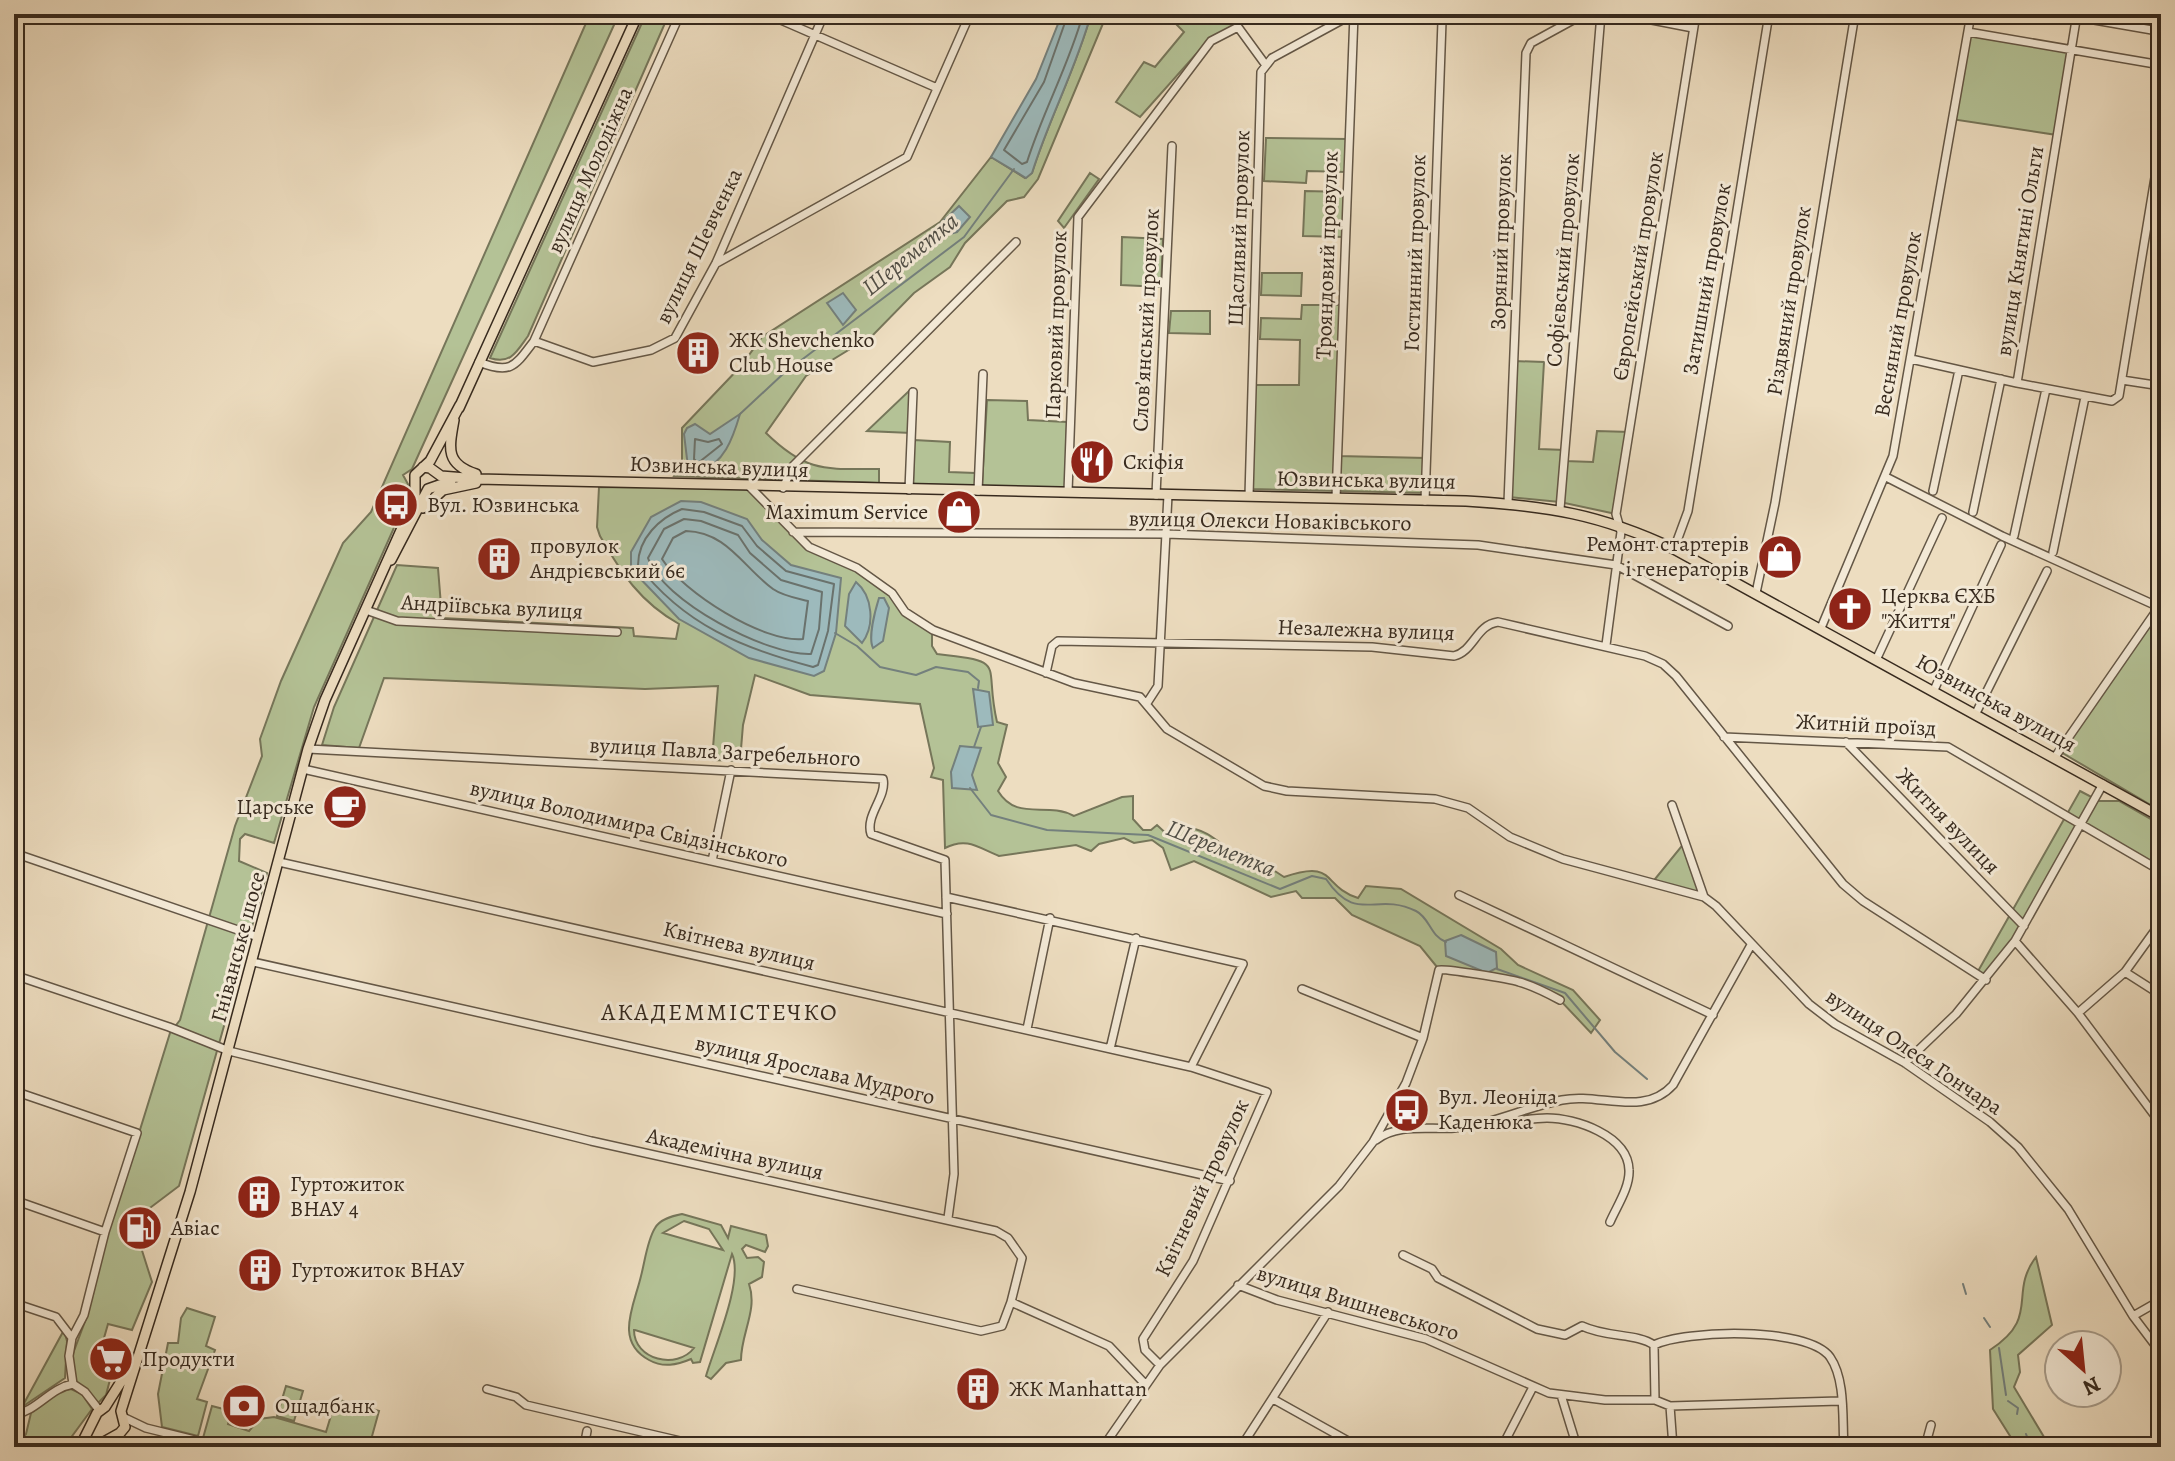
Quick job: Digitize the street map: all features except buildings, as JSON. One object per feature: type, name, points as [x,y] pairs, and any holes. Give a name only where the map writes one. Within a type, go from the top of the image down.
[{"type":"main road","points":[[431,470],[638,14]]},
{"type":"main road","points":[[431,470],[430,461],[460,405]]},
{"type":"main road","points":[[454,420],[449,448],[452,460],[462,469],[495,480]]},
{"type":"main road","points":[[431,470],[441,476],[495,480]]},
{"type":"main road","name":"Гніванське шосе","points":[[123,1431],[123,1414],[190,1192],[308,749],[325,700],[415,499],[415,475],[431,470],[431,487],[381,576]]},
{"type":"main road","points":[[416,483],[431,487],[478,479]]},
{"type":"main road","points":[[397,551],[425,504],[437,494],[453,486],[495,480]]},
{"type":"main road","name":"Юзвинська вулиця","points":[[495,480],[1336,498],[1508,503],[1560,509],[1617,523],[1674,549],[2161,817]]},
{"type":"main road","name":"Гніванське шосе","points":[[80,1447],[100,1412],[124,1380],[145,1333]]},
{"type":"main road","points":[[109,1437],[98,1431],[100,1412],[123,1414]]},
{"type":"main road","points":[[95,1447],[123,1431]]},
{"type":"street","name":"вулиця Молодіжна","points":[[534,341],[680,14]]},
{"type":"street","points":[[767,14],[937,88]]},
{"type":"street","name":"вулиця Шевченка","points":[[534,341],[593,362],[651,350],[675,338],[716,263],[824,14]]},
{"type":"street","points":[[716,263],[907,157],[970,14]]},
{"type":"street","points":[[1265,64],[1354,14]]},
{"type":"street","name":"Трояндовий провулок","points":[[1336,498],[1354,14]]},
{"type":"street","name":"Гостинний провулок","points":[[1425,501],[1442,21],[1454,14]]},
{"type":"street","name":"Зоряний провулок","points":[[1508,503],[1526,53],[1531,43],[1584,14]]},
{"type":"street","name":"Софієвський провулок","points":[[1560,509],[1601,14]]},
{"type":"street","points":[[1621,14],[1693,28]]},
{"type":"street","name":"Європейський провулок","points":[[1606,645],[1621,532],[1617,523],[1696,14]]},
{"type":"street","name":"Затишний провулок","points":[[1674,549],[1688,511],[1769,14]]},
{"type":"street","name":"Різдвяний провулок","points":[[1756,593],[1775,503],[1855,14]]},
{"type":"street","name":"Весняний провулок","points":[[1821,628],[1886,477],[1911,359],[1971,14]]},
{"type":"street","name":"вулиця Княгині Ольги","points":[[1911,359],[2017,383],[2077,16],[2152,30]]},
{"type":"street","name":"Парковий провулок","points":[[1068,492],[1078,217],[1211,41],[1238,27],[1265,64]]},
{"type":"street","points":[[1968,32],[2161,65]]},
{"type":"street","name":"Щасливий провулок","points":[[1249,496],[1261,72],[1265,64]]},
{"type":"street","points":[[2017,383],[2116,400],[2122,380],[2161,141]]},
{"type":"street","name":"Словʼянський провулок","points":[[1156,495],[1172,146]]},
{"type":"street","points":[[783,488],[793,466],[1016,242]]},
{"type":"street","points":[[479,362],[500,370],[515,366],[534,341]]},
{"type":"street","points":[[1933,491],[1959,370]]},
{"type":"street","points":[[978,491],[983,374]]},
{"type":"street","points":[[1973,512],[2001,379]]},
{"type":"street","points":[[2122,380],[2161,386]]},
{"type":"street","points":[[2014,536],[2046,389]]},
{"type":"street","points":[[909,490],[913,392]]},
{"type":"street","points":[[2053,552],[2085,397]]},
{"type":"street","points":[[1886,477],[2002,536],[2160,606],[2055,757]]},
{"type":"street","points":[[749,486],[812,549],[845,561],[889,591],[905,612],[933,630],[1046,673],[1083,685],[1136,696],[1147,703],[1167,729],[1264,786],[1287,791],[1435,799],[1457,804],[1473,810],[1510,837],[1563,859],[1704,897]]},
{"type":"street","points":[[1147,703],[1158,686],[1168,495]]},
{"type":"street","points":[[1877,658],[1942,518]]},
{"type":"street","name":"вулиця Олекси Новаківського","points":[[793,532],[1166,534],[1478,545],[1616,565],[1728,626]]},
{"type":"street","points":[[1934,690],[2001,545]]},
{"type":"street","points":[[1976,713],[2047,571]]},
{"type":"street","name":"Андріївська вулиця","points":[[366,610],[397,621],[617,632]]},
{"type":"street","name":"Незалежна вулиця","points":[[1046,673],[1052,646],[1058,641],[1372,647],[1454,656],[1465,651],[1481,629],[1498,622],[1606,645],[1665,666],[1843,884],[1863,901],[1986,980]]},
{"type":"street","name":"Житній проїзд","points":[[1724,737],[1939,745],[1955,750],[2161,871]]},
{"type":"street","name":"Житня вулиця","points":[[1846,742],[2024,926]]},
{"type":"street","name":"вулиця Павла Загребельного","points":[[308,749],[883,779],[884,788],[868,830],[876,838],[945,860],[954,1174],[948,1218]]},
{"type":"street","name":"вулиця Володимира Свідзінського","points":[[303,769],[947,914]]},
{"type":"street","points":[[712,861],[731,770]]},
{"type":"street","points":[[1905,1063],[1986,980],[2015,941],[2103,784]]},
{"type":"street","points":[[1672,805],[1704,897]]},
{"type":"street","points":[[14,853],[258,937]]},
{"type":"street","name":"Квітнева вулиця","points":[[279,862],[1191,1067]]},
{"type":"street","points":[[1459,895],[1713,1015]]},
{"type":"street","points":[[946,897],[1050,918],[1243,964],[1191,1067]]},
{"type":"street","name":"вулиця Олеся Гончара","points":[[1704,897],[1827,1018],[1905,1063],[1990,1122],[2018,1147],[2068,1209],[2133,1316],[2161,1353]]},
{"type":"street","points":[[1027,1029],[1050,918]]},
{"type":"street","points":[[2078,1013],[2125,972],[2161,922]]},
{"type":"street","points":[[1110,1049],[1136,938]]},
{"type":"street","points":[[2015,941],[2078,1013],[2161,1124]]},
{"type":"street","points":[[1373,1142],[1396,1131],[1456,1128],[1565,1099],[1649,1102],[1663,1096],[1713,1015],[1751,945]]},
{"type":"street","name":"вулиця Ярослава Мудрого","points":[[253,962],[1230,1181]]},
{"type":"street","points":[[1103,1447],[1160,1365],[1339,1186],[1373,1142],[1402,1091],[1423,1038],[1436,974],[1442,968],[1516,980],[1560,1000]]},
{"type":"street","points":[[2125,972],[2161,995]]},
{"type":"street","name":"Академічна вулиця","points":[[14,975],[169,1027],[229,1051],[591,1141],[996,1231],[1008,1238],[1022,1258],[1011,1302]]},
{"type":"street","points":[[1302,989],[1423,1038]]},
{"type":"street","name":"Квітневий провулок","points":[[1160,1365],[1145,1350],[1143,1339],[1188,1270],[1267,1092],[1191,1067]]},
{"type":"street","points":[[14,1091],[137,1133],[105,1232],[84,1315],[72,1338],[69,1356],[73,1384]]},
{"type":"street","points":[[1489,1120],[1503,1123],[1547,1118],[1570,1121],[1616,1143],[1627,1160],[1629,1173],[1610,1222]]},
{"type":"street","points":[[14,1200],[105,1232]]},
{"type":"street","points":[[1403,1255],[1432,1269],[1438,1278],[1537,1329],[1565,1335],[1582,1326],[1608,1337],[1640,1338],[1654,1345],[1677,1336],[1804,1339],[1823,1349],[1838,1371],[1844,1447]]},
{"type":"street","name":"вулиця Вишневського","points":[[1238,1285],[1277,1300],[1445,1346],[1533,1387],[1561,1395],[1655,1400],[1670,1406]]},
{"type":"street","points":[[797,1289],[981,1331],[1002,1326],[1011,1302],[1109,1346],[1145,1384]]},
{"type":"street","points":[[2133,1316],[2161,1300]]},
{"type":"street","points":[[14,1303],[56,1317],[72,1338]]},
{"type":"street","points":[[1241,1447],[1328,1312]]},
{"type":"street","points":[[1654,1345],[1655,1400]]},
{"type":"street","points":[[14,1415],[25,1412],[60,1386],[73,1384],[85,1392],[100,1412]]},
{"type":"street","points":[[1502,1447],[1533,1387]]},
{"type":"street","points":[[487,1389],[516,1397],[526,1405],[706,1447]]},
{"type":"street","points":[[1561,1395],[1577,1447]]},
{"type":"street","points":[[1273,1399],[1359,1447]]},
{"type":"street","points":[[1673,1447],[1670,1406],[1840,1401]]},
{"type":"street","points":[[123,1414],[146,1428],[223,1447]]},
{"type":"street","points":[[1925,1447],[1931,1425]]},
{"type":"street","points":[[123,1431],[146,1428]]},
{"type":"street","points":[[584,1447],[587,1431]]},
{"type":"street","points":[[734,1447],[755,1442],[781,1447]]},
{"type":"green space","points":[[590,14],[619,14],[412,469],[403,475],[409,486],[393,530],[314,707],[274,843],[245,834],[240,839],[239,861],[267,873],[179,1186],[130,1223],[128,1233],[139,1241],[152,1282],[132,1330],[108,1324],[96,1366],[112,1372],[106,1395],[98,1403],[75,1380],[71,1359],[87,1316],[108,1233],[170,1033],[180,1020],[235,826],[262,756],[260,739],[281,681],[343,543],[371,512]]},
{"type":"green space","points":[[646,14],[669,14],[528,336],[508,358],[490,358]]},
{"type":"green space","points":[[1091,14],[1107,14],[1038,179],[1024,197],[1007,201],[965,243],[950,267],[914,293],[873,335],[806,376],[766,433],[793,456],[818,466],[879,469],[879,483],[674,476],[682,461],[682,428],[741,366],[762,337],[940,222],[991,157],[1025,178],[1032,173]]},
{"type":"green space","points":[[1181,14],[1191,18],[1194,14],[1262,14],[1205,44],[1140,117],[1116,102],[1144,62],[1155,67],[1184,32],[1173,21]]},
{"type":"green space","points":[[1968,32],[2071,49],[2057,135],[1951,119]]},
{"type":"green space","points":[[1266,138],[1347,139],[1346,172],[1307,171],[1306,183],[1264,181]]},
{"type":"green space","points":[[1090,173],[1099,179],[1064,228],[1058,221]]},
{"type":"green space","points":[[1305,191],[1345,192],[1344,237],[1303,236]]},
{"type":"green space","points":[[1122,237],[1163,239],[1161,287],[1121,285]]},
{"type":"green space","points":[[1262,273],[1302,273],[1301,296],[1261,295]]},
{"type":"green space","points":[[1302,305],[1341,305],[1338,456],[1426,458],[1425,493],[1249,489],[1252,385],[1299,385],[1300,340],[1260,339],[1261,318],[1301,319]]},
{"type":"green space","points":[[1171,311],[1210,311],[1210,334],[1169,333]]},
{"type":"green space","points":[[1514,361],[1544,362],[1539,449],[1565,450],[1565,461],[1593,462],[1597,431],[1630,432],[1616,514],[1560,502],[1509,497]]},
{"type":"green space","points":[[911,389],[911,433],[867,431]]},
{"type":"green space","points":[[987,400],[1027,401],[1028,420],[1067,422],[1065,488],[982,486]]},
{"type":"green space","points":[[914,440],[950,442],[949,472],[975,473],[975,486],[913,484]]},
{"type":"green space","points":[[599,487],[748,488],[809,547],[845,561],[889,591],[905,612],[932,632],[932,646],[937,654],[984,663],[991,676],[997,722],[1007,725],[998,763],[1006,777],[998,791],[1014,806],[1053,810],[1074,816],[1122,797],[1133,796],[1133,819],[1143,830],[1151,830],[1157,825],[1171,838],[1182,827],[1199,830],[1239,858],[1247,853],[1284,877],[1301,872],[1321,873],[1346,893],[1358,898],[1366,886],[1401,889],[1501,949],[1518,965],[1573,990],[1600,1020],[1591,1033],[1560,1000],[1533,987],[1437,967],[1420,946],[1352,915],[1335,898],[1302,898],[1296,891],[1271,897],[1194,861],[1171,870],[1163,848],[1152,840],[1134,843],[1124,838],[1099,844],[1091,851],[1076,845],[999,856],[967,843],[945,848],[943,780],[931,777],[934,768],[920,704],[810,695],[755,675],[743,725],[740,761],[712,760],[718,686],[645,689],[384,678],[359,748],[322,745],[334,707],[397,565],[438,568],[442,618],[633,628],[634,636],[676,639],[679,624],[653,606],[633,586],[600,536],[597,527]]},
{"type":"green space","points":[[2161,604],[2161,811],[2059,751]]},
{"type":"green space","points":[[2080,791],[2099,801],[2119,801],[2161,825],[2161,871],[2081,824],[2024,926],[1986,980],[1977,973]]},
{"type":"green space","points":[[1685,842],[1704,897],[1651,884]]},
{"type":"green space","points":[[682,1214],[721,1225],[728,1238],[731,1226],[766,1235],[768,1246],[765,1252],[746,1245],[742,1249],[747,1258],[758,1257],[764,1262],[762,1277],[749,1284],[752,1303],[741,1360],[726,1363],[711,1379],[706,1376],[734,1280],[732,1254],[700,1362],[693,1363],[691,1359],[670,1365],[649,1360],[638,1352],[629,1333],[631,1311],[652,1233],[660,1222]],"holes":[[[684,1221],[709,1229],[723,1250],[663,1233]],[[635,1330],[694,1348],[677,1359],[658,1358],[641,1349]]]},
{"type":"green space","points":[[2036,1257],[2052,1325],[2043,1329],[2043,1333],[2018,1355],[2020,1372],[2014,1387],[2050,1447],[2017,1447],[1993,1409],[1990,1350],[2015,1327],[2020,1316],[2028,1270]]},
{"type":"green space","points":[[187,1308],[215,1317],[206,1346],[215,1350],[197,1399],[207,1402],[198,1436],[162,1427],[158,1394],[168,1343],[178,1343],[181,1318]]},
{"type":"green space","points":[[64,1330],[67,1341],[65,1378],[22,1407]]},
{"type":"green space","points":[[286,1386],[303,1391],[294,1421],[277,1416]]},
{"type":"green space","points":[[71,1389],[82,1394],[92,1409],[64,1447],[15,1447],[26,1434],[31,1413],[59,1391]]},
{"type":"green space","points":[[336,1399],[379,1411],[369,1447],[233,1447],[203,1438],[212,1406],[231,1411],[228,1424],[249,1431],[259,1419],[274,1417],[326,1432]]},
{"type":"water","points":[[1062,14],[1091,14],[1032,173],[1026,178],[991,157],[1036,79]]},
{"type":"water","points":[[959,206],[970,217],[957,232],[950,234],[940,224]]},
{"type":"water","points":[[843,293],[856,310],[843,325],[827,303]]},
{"type":"water","points":[[740,414],[731,441],[715,463],[699,472],[688,467],[684,434],[687,428],[695,424],[710,434]]},
{"type":"water","points":[[681,501],[701,502],[747,519],[762,540],[791,565],[841,578],[836,633],[824,671],[814,676],[749,658],[679,619],[631,569],[631,552],[651,517]]},
{"type":"water","points":[[856,582],[866,595],[870,611],[869,628],[862,643],[845,626],[849,594]]},
{"type":"water","points":[[879,598],[884,598],[889,608],[883,641],[873,648],[874,617]]},
{"type":"water","points":[[973,689],[989,692],[993,725],[978,727]]},
{"type":"water","points":[[960,746],[981,748],[972,775],[977,790],[952,788],[951,772]]},
{"type":"water","points":[[1461,935],[1496,952],[1497,968],[1487,973],[1446,956],[1445,941]]},
{"type":"waterway","name":"Шереметка","points":[[740,414],[783,374],[964,237],[1014,169]]},
{"type":"waterway","name":"Шереметка","points":[[835,633],[857,646],[880,667],[916,675],[936,667],[968,672],[979,681],[978,688]]},
{"type":"waterway","name":"Шереметка","points":[[974,747],[981,727]]},
{"type":"waterway","name":"Шереметка","points":[[970,788],[991,815],[1047,830],[1148,835],[1280,889],[1312,876],[1326,879],[1347,901],[1367,905],[1389,904],[1416,911],[1446,942]]},
{"type":"waterway","name":"Шереметка","points":[[1497,969],[1565,993],[1615,1052],[1647,1079]]},
{"type":"waterway","name":"Шереметка","points":[[1963,1284],[1966,1294]]},
{"type":"waterway","name":"Шереметка","points":[[1984,1318],[1990,1327]]},
{"type":"waterway","name":"Шереметка","points":[[1999,1348],[2006,1395]]},
{"type":"waterway","name":"Шереметка","points":[[2008,1401],[2018,1408],[2017,1414]]},
{"type":"waterway","name":"Шереметка","points":[[2026,1434],[2031,1447]]},
{"type":"place","name":"ЖК Shevchenko Club House","points":[[698,353]]},
{"type":"place","name":"Скіфія","points":[[1092,462]]},
{"type":"place","name":"Вул. Юзвинська","points":[[396,505]]},
{"type":"place","name":"Maximum Service","points":[[959,512]]},
{"type":"place","name":"Ремонт стартерів і генераторів","points":[[1780,557]]},
{"type":"place","name":"провулок Андрієвський 6є","points":[[499,559]]},
{"type":"place","name":"Церква ЄХБ \"Життя\"","points":[[1850,609]]},
{"type":"place","name":"Царське","points":[[345,807]]},
{"type":"place","name":"Вул. Леоніда Каденюка","points":[[1407,1110]]},
{"type":"place","name":"Гуртожиток ВНАУ 4","points":[[259,1197]]},
{"type":"place","name":"Авіас","points":[[140,1228]]},
{"type":"place","name":"Гуртожиток ВНАУ","points":[[260,1270]]},
{"type":"place","name":"Продукти","points":[[111,1359]]},
{"type":"place","name":"ЖК Manhattan","points":[[978,1389]]},
{"type":"place","name":"Ощадбанк","points":[[244,1406]]},
{"type":"district","name":"АКАДЕММІСТЕЧКО","points":[[720,1012]]}]
